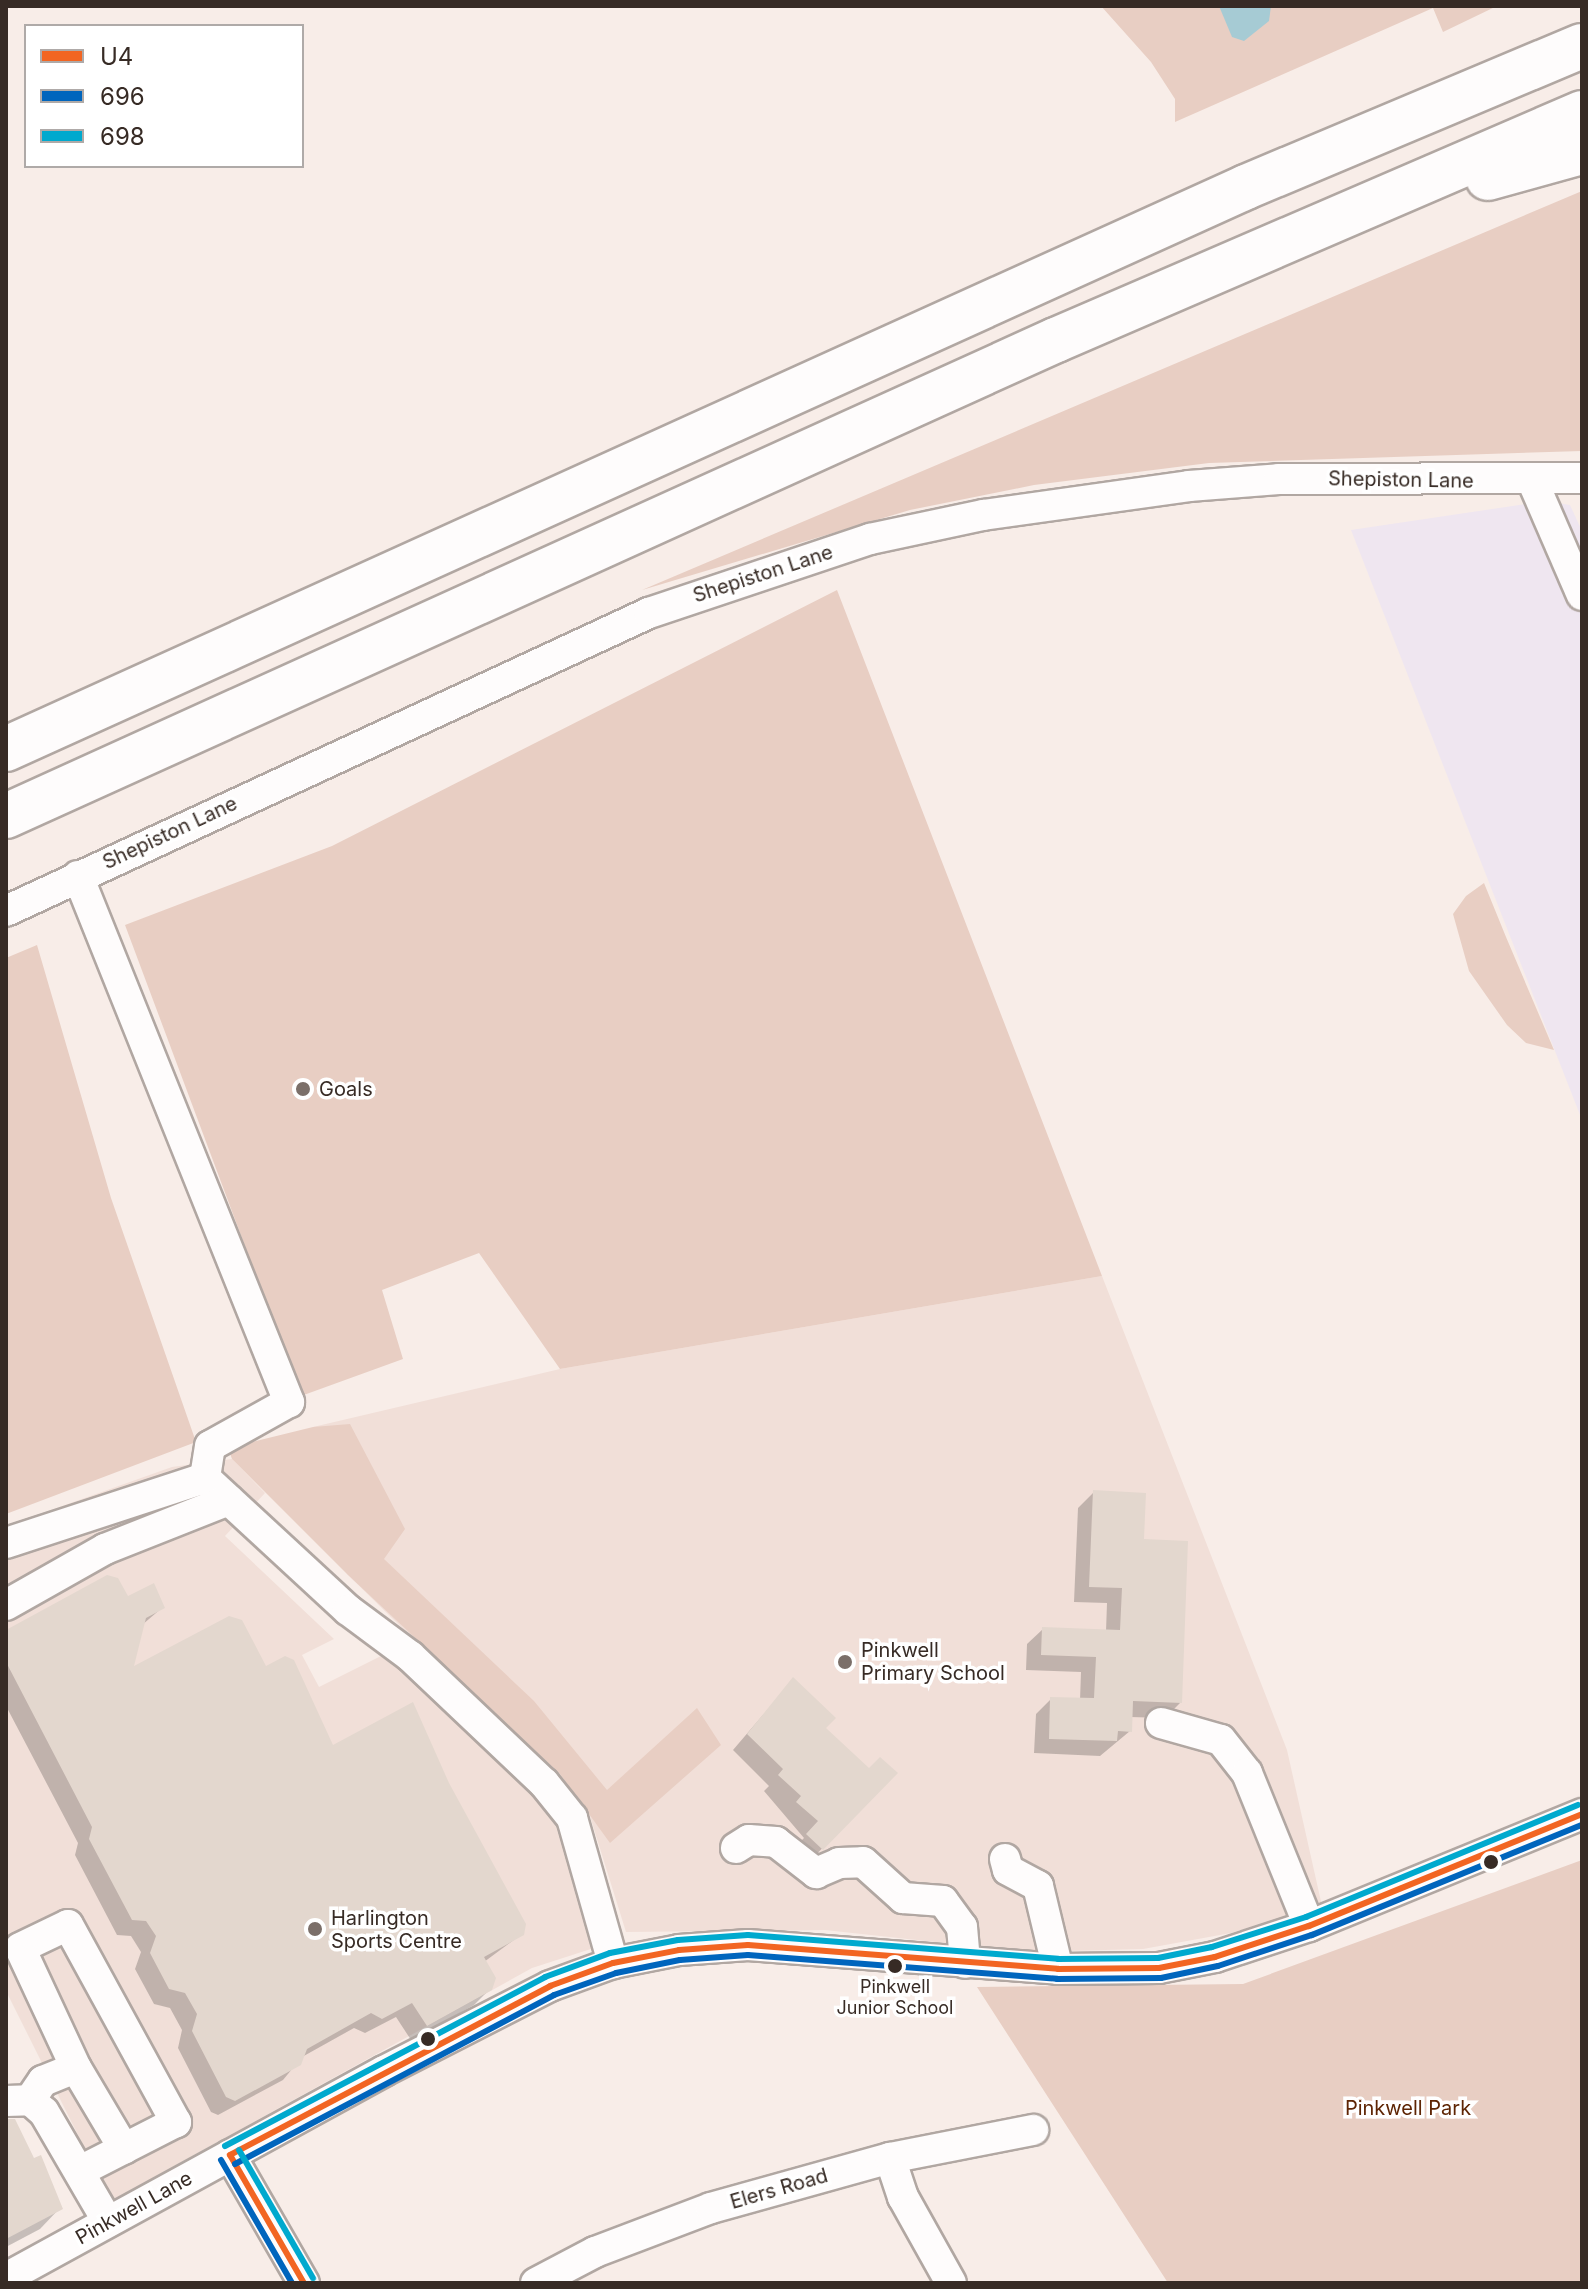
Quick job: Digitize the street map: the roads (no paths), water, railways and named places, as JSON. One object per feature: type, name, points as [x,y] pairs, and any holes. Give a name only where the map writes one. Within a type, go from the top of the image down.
[{"type":"highway","points":[[1454,100],[1582,21]]},
{"type":"highway","points":[[6,749],[1246,187],[1582,46]]},
{"type":"highway","points":[[6,816],[730,485],[1582,113]]},
{"type":"highway","points":[[1328,222],[1582,152]]},
{"type":"street","name":"Shepiston Lane","points":[[6,911],[649,613],[870,539],[983,515],[1189,486],[1279,479],[1533,482],[1582,478]]},
{"type":"street","points":[[1533,482],[1582,595]]},
{"type":"street","points":[[78,876],[289,1402],[210,1446],[205,1478]]},
{"type":"street","points":[[205,1478],[348,1610],[410,1656],[544,1783],[572,1818],[613,1963]]},
{"type":"street","points":[[6,1543],[205,1478]]},
{"type":"street","points":[[6,1605],[105,1549],[229,1500]]},
{"type":"street","points":[[1161,1723],[1221,1740],[1247,1773],[1309,1926]]},
{"type":"street","name":"Pinkwell Lane","points":[[6,2278],[230,2155],[550,1986],[613,1963],[679,1950],[748,1945],[1058,1969],[1159,1968],[1215,1957],[1309,1926],[1582,1814]]},
{"type":"street","points":[[736,1848],[749,1840],[776,1842],[816,1873],[839,1863],[863,1862],[903,1898],[943,1901],[962,1927],[965,1963]]},
{"type":"street","points":[[1005,1859],[1008,1870],[1038,1886],[1058,1969]]},
{"type":"street","points":[[80,2171],[124,2149],[176,2122],[68,1925],[20,1948],[76,2068],[124,2149]]},
{"type":"street","points":[[76,2068],[43,2081],[18,2101],[44,2112],[108,2222]]},
{"type":"street","name":"Elers Road","points":[[536,2283],[585,2271],[711,2208],[890,2158],[1033,2130]]},
{"type":"street","points":[[230,2155],[304,2283]]},
{"type":"street","points":[[890,2158],[903,2197],[951,2283]]},
{"type":"water","points":[[1219,6],[1271,6],[1269,21],[1244,41],[1232,37]]},
{"type":"place","name":"Goals","points":[[303,1089]]},
{"type":"place","name":"Pinkwell Primary School","points":[[845,1662]]},
{"type":"place","name":"Harlington Sports Centre","points":[[315,1929]]},
{"type":"place","name":"Pinkwell Junior School","points":[[895,1966]]},
{"type":"park label","name":"Pinkwell Park","points":[[1408,2108]]}]
